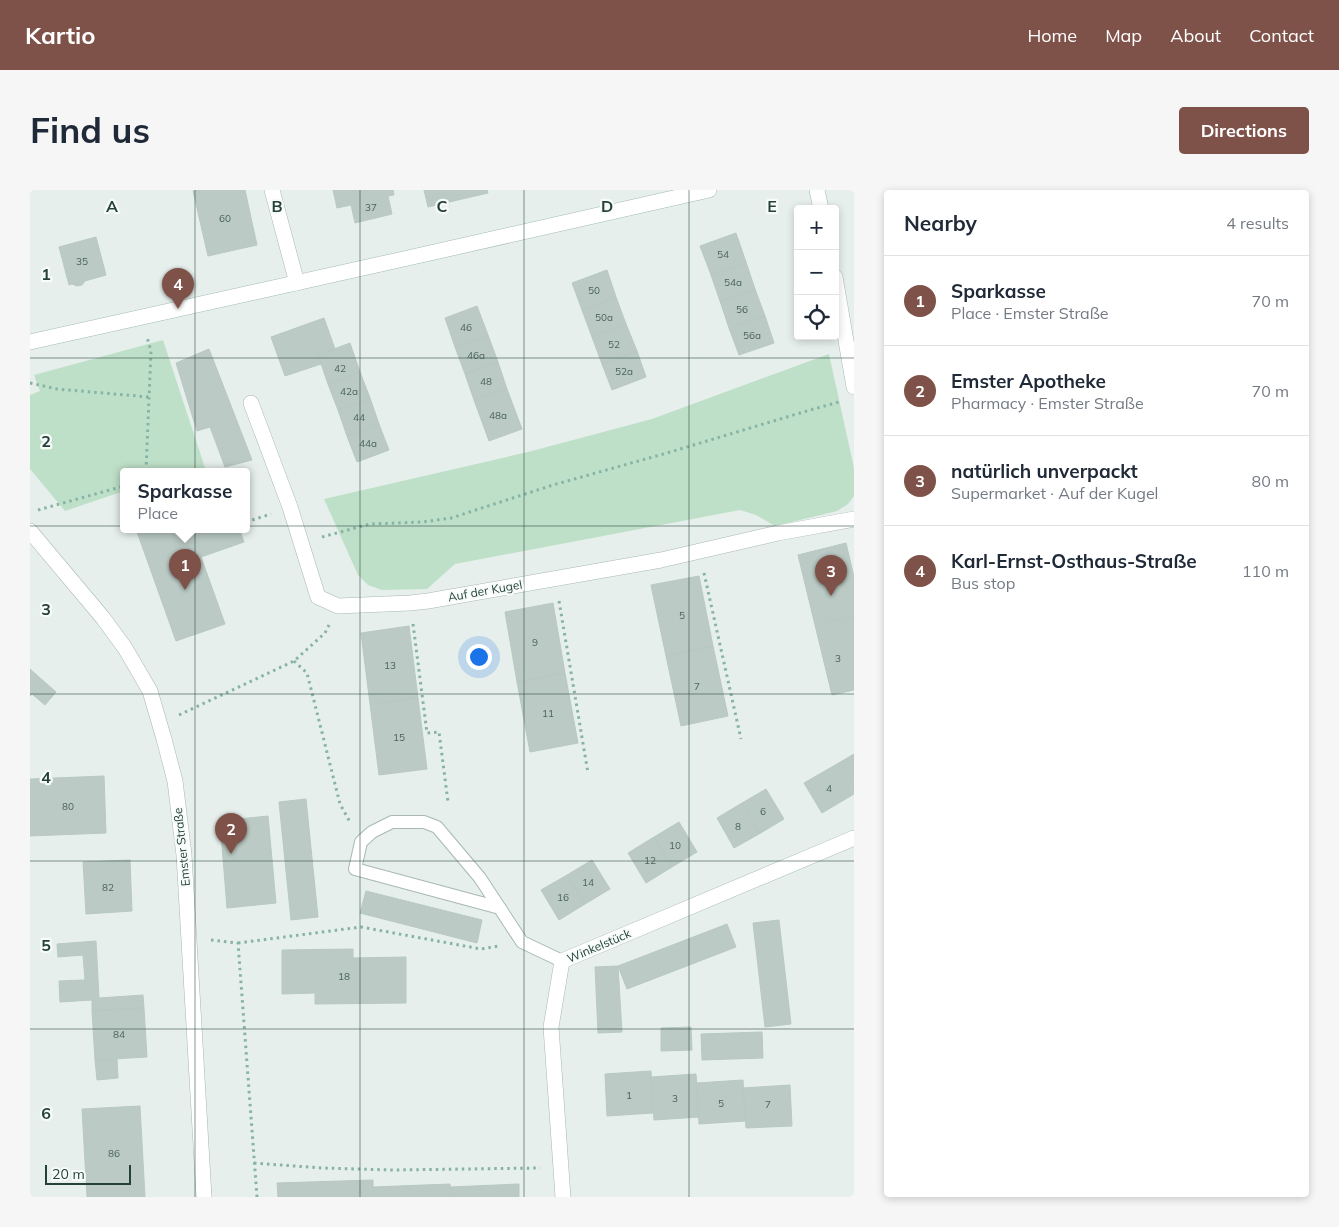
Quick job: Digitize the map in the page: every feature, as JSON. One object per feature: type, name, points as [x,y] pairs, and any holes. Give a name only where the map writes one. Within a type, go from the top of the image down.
[{"type":"street","points":[[272,190],[297,283]]},
{"type":"street","points":[[30,342],[709,190]]},
{"type":"street","points":[[817,190],[820,205]]},
{"type":"street","points":[[838,295],[854,387]]},
{"type":"street","points":[[251,403],[302,542],[318,597],[338,606]]},
{"type":"street","name":"Auf der Kugel","points":[[338,606],[410,603],[555,579],[661,560],[778,533],[854,519]]},
{"type":"street","name":"Emster Straße","points":[[32,539],[103,618],[125,648],[150,691],[160,724],[176,791],[184,855],[204,1197]]},
{"type":"street","name":"Winkelstück","points":[[563,1197],[551,1028],[562,961],[854,838]]},
{"type":"lane","points":[[500,908],[354,869],[360,842],[372,832],[392,822],[424,822],[437,827],[480,878],[500,908],[522,942],[562,961]]},
{"type":"path","points":[[146,468],[151,351],[148,340]]},
{"type":"path","points":[[30,383],[57,389],[149,397]]},
{"type":"path","points":[[302,542],[370,524],[423,522],[451,518],[553,485],[845,401]]},
{"type":"path","points":[[37,510],[120,487]]},
{"type":"path","points":[[699,551],[741,739]]},
{"type":"path","points":[[555,579],[588,773]]},
{"type":"path","points":[[410,603],[427,733],[439,732],[448,802]]},
{"type":"path","points":[[160,724],[294,661],[325,633],[338,606]]},
{"type":"path","points":[[294,661],[307,674],[340,804],[360,842]]},
{"type":"path","points":[[188,937],[238,942],[360,927],[481,949],[522,942]]},
{"type":"path","points":[[238,942],[257,1197]]},
{"type":"path","points":[[254,1163],[321,1168],[393,1170],[561,1168]]},
{"type":"green space","points":[[163,340],[205,468],[120,468],[120,492],[65,511],[30,469],[30,395],[40,391],[34,375]]},
{"type":"green space","points":[[829,354],[854,468],[854,496],[848,504],[837,511],[775,526],[756,515],[740,510],[455,564],[427,589],[382,590],[368,585],[358,575],[324,499],[528,452],[652,419]]},
{"type":"building","points":[[245,190],[257,245],[208,256],[193,191]]},
{"type":"building","points":[[333,190],[393,190],[394,195],[388,196],[392,214],[355,223],[351,205],[337,208]]},
{"type":"building","points":[[424,190],[487,190],[488,193],[428,207]]},
{"type":"building","points":[[736,233],[746,262],[711,275],[700,246]]},
{"type":"building","points":[[96,237],[106,275],[85,281],[82,285],[69,285],[59,247]]},
{"type":"building","points":[[746,262],[755,289],[720,301],[711,275]]},
{"type":"building","points":[[607,270],[616,297],[582,310],[572,283]]},
{"type":"building","points":[[755,289],[765,316],[729,328],[720,301]]},
{"type":"building","points":[[616,297],[626,324],[592,337],[582,310]]},
{"type":"building","points":[[477,306],[488,335],[455,347],[445,318]]},
{"type":"building","points":[[765,316],[774,343],[739,355],[729,328]]},
{"type":"building","points":[[324,318],[335,349],[318,355],[321,364],[285,376],[271,337]]},
{"type":"building","points":[[626,324],[637,351],[602,364],[592,337]]},
{"type":"building","points":[[488,335],[498,362],[465,374],[455,347]]},
{"type":"building","points":[[350,343],[360,372],[328,384],[318,355]]},
{"type":"building","points":[[209,349],[252,460],[225,467],[210,427],[197,431],[176,363]]},
{"type":"building","points":[[637,351],[646,377],[612,390],[602,364]]},
{"type":"building","points":[[498,362],[507,389],[474,400],[465,374]]},
{"type":"building","points":[[360,372],[370,398],[338,410],[328,384]]},
{"type":"building","points":[[507,389],[522,429],[489,441],[474,400]]},
{"type":"building","points":[[370,398],[379,424],[347,436],[338,410]]},
{"type":"building","points":[[379,424],[389,450],[357,462],[347,436]]},
{"type":"building","points":[[137,533],[241,533],[244,542],[201,557],[225,624],[176,641]]},
{"type":"building","points":[[846,543],[854,577],[854,616],[815,625],[798,555]]},
{"type":"building","points":[[699,576],[713,646],[666,656],[651,585]]},
{"type":"building","points":[[553,603],[565,673],[517,682],[505,612]]},
{"type":"building","points":[[854,616],[854,690],[832,695],[815,625]]},
{"type":"building","points":[[409,626],[418,698],[370,704],[361,633]]},
{"type":"building","points":[[713,646],[728,716],[681,726],[666,656]]},
{"type":"building","points":[[30,669],[56,692],[45,705],[32,694],[30,696]]},
{"type":"building","points":[[565,673],[578,743],[530,752],[517,682]]},
{"type":"building","points":[[418,698],[427,769],[379,775],[370,704]]},
{"type":"building","points":[[854,754],[854,792],[837,764]]},
{"type":"building","points":[[837,764],[854,794],[822,813],[804,783]]},
{"type":"building","points":[[104,776],[106,833],[30,836],[30,779]]},
{"type":"building","points":[[766,789],[784,819],[759,834],[742,803]]},
{"type":"building","points":[[306,799],[318,917],[291,920],[279,802]]},
{"type":"building","points":[[742,803],[759,834],[734,848],[717,818]]},
{"type":"building","points":[[268,816],[276,903],[227,908],[220,821]]},
{"type":"building","points":[[679,822],[697,852],[672,867],[654,837]]},
{"type":"building","points":[[654,837],[672,867],[646,883],[628,853]]},
{"type":"building","points":[[130,860],[132,911],[86,914],[83,862]]},
{"type":"building","points":[[592,860],[610,889],[585,904],[567,875]]},
{"type":"building","points":[[567,875],[585,904],[559,920],[541,890]]},
{"type":"building","points":[[366,891],[482,920],[477,943],[360,913]]},
{"type":"building","points":[[779,920],[791,1024],[765,1027],[753,923]]},
{"type":"building","points":[[727,924],[736,947],[627,989],[618,966]]},
{"type":"building","points":[[96,941],[99,998],[143,995],[144,1008],[92,1011],[92,1000],[60,1002],[59,981],[85,980],[83,955],[58,957],[57,944]]},
{"type":"building","points":[[353,949],[353,958],[406,957],[406,1003],[315,1004],[315,993],[282,994],[282,950]]},
{"type":"building","points":[[618,966],[622,1032],[598,1033],[595,967]]},
{"type":"building","points":[[144,1008],[147,1057],[95,1060],[92,1011]]},
{"type":"building","points":[[691,1027],[692,1050],[661,1051],[661,1028]]},
{"type":"building","points":[[762,1032],[763,1058],[702,1060],[701,1034]]},
{"type":"building","points":[[117,1059],[118,1078],[97,1080],[95,1060]]},
{"type":"building","points":[[651,1071],[653,1113],[607,1116],[605,1074]]},
{"type":"building","points":[[696,1074],[699,1117],[654,1120],[651,1077]]},
{"type":"building","points":[[743,1080],[745,1121],[699,1124],[697,1083]]},
{"type":"building","points":[[790,1085],[792,1126],[746,1128],[743,1088]]},
{"type":"building","points":[[140,1106],[145,1197],[87,1197],[82,1109]]},
{"type":"building","points":[[373,1180],[373,1197],[278,1197],[277,1183]]},
{"type":"building","points":[[450,1184],[451,1197],[373,1197],[373,1187]]},
{"type":"building","points":[[519,1184],[519,1197],[451,1197],[450,1187]]},
{"type":"place","name":"Karl-Ernst-Osthaus-Straße","points":[[178,309]]},
{"type":"place","name":"Sparkasse","points":[[185,590]]},
{"type":"place","name":"natürlich unverpackt","points":[[831,596]]},
{"type":"place","name":"Emster Apotheke","points":[[231,854]]}]
